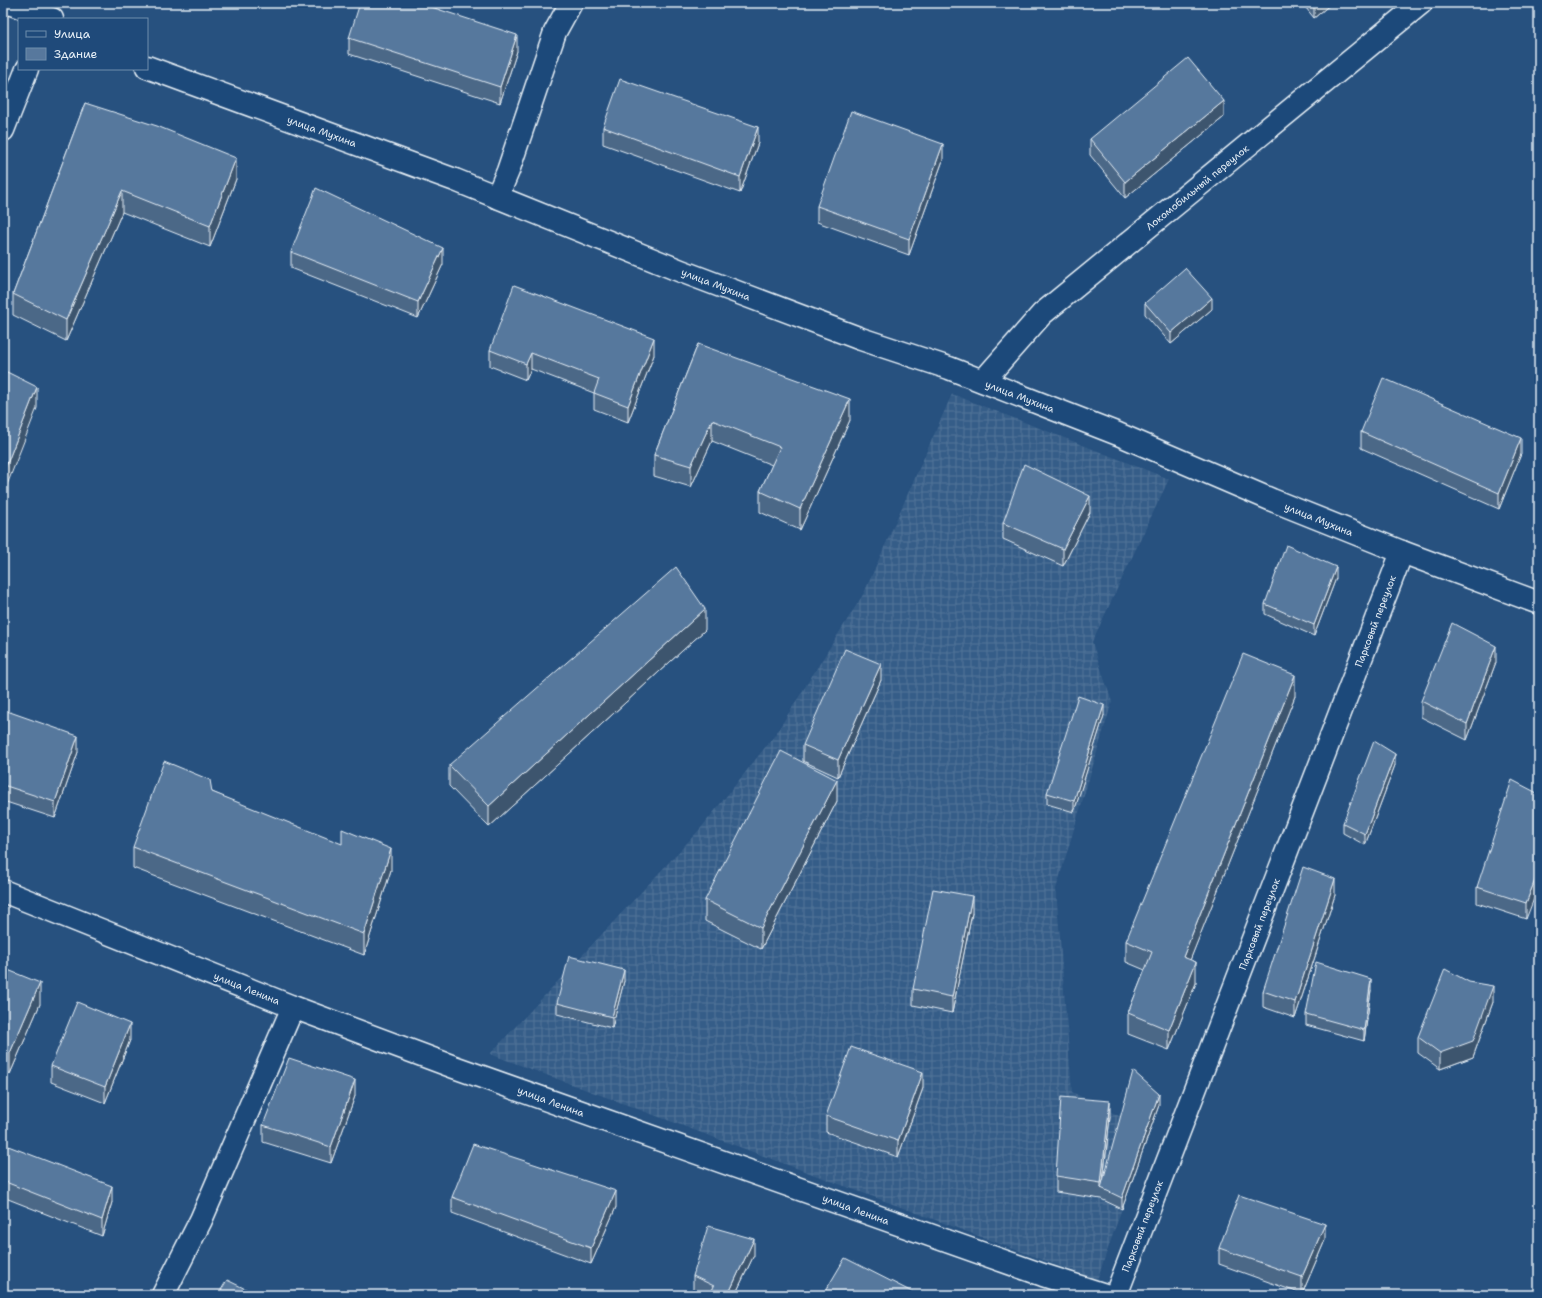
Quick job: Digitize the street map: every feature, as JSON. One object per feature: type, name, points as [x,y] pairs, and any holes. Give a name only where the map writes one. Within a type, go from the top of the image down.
[{"type":"street","points":[[9,3],[49,13]]},
{"type":"street","points":[[497,197],[508,171],[555,32],[571,3]]},
{"type":"street","name":"Локомобильный переулок","points":[[983,381],[1042,314],[1421,3]]},
{"type":"street","name":"улица Мухина","points":[[148,67],[455,180],[681,271],[861,339],[949,368],[983,381],[1118,434],[1272,500],[1402,552],[1539,603]]},
{"type":"street","points":[[3,130],[27,70]]},
{"type":"street","name":"Парковый переулок","points":[[1116,1295],[1402,552]]},
{"type":"street","name":"улица Ленина","points":[[3,891],[293,1007],[477,1075],[1043,1275],[1105,1295]]},
{"type":"street","points":[[163,1295],[201,1220],[293,1007]]},
{"type":"shaded area","points":[[952,394],[1169,479],[1092,642],[1112,702],[1056,889],[1072,1092],[1149,1131],[1097,1280],[490,1054],[701,828],[775,735],[864,593]]},
{"type":"building","points":[[360,3],[419,3],[517,35],[500,87],[349,38]]},
{"type":"building","points":[[1188,58],[1224,101],[1125,182],[1090,139]]},
{"type":"building","points":[[620,79],[758,127],[740,177],[603,127]]},
{"type":"building","points":[[85,103],[157,126],[236,158],[210,226],[122,191],[66,320],[13,294]]},
{"type":"building","points":[[851,111],[943,144],[909,239],[817,206]]},
{"type":"building","points":[[316,188],[443,248],[418,302],[291,252]]},
{"type":"building","points":[[1185,268],[1212,298],[1171,333],[1145,303]]},
{"type":"building","points":[[514,285],[654,338],[628,406],[594,393],[599,379],[531,353],[526,364],[490,350]]},
{"type":"building","points":[[698,344],[850,399],[800,509],[760,491],[780,447],[712,420],[691,466],[654,455]]},
{"type":"building","points":[[3,370],[37,387],[3,474]]},
{"type":"building","points":[[1383,378],[1521,438],[1499,493],[1361,432]]},
{"type":"building","points":[[1024,464],[1090,496],[1063,549],[1003,523]]},
{"type":"building","points":[[1286,545],[1336,567],[1314,625],[1265,604]]},
{"type":"building","points":[[676,567],[705,609],[489,806],[449,765]]},
{"type":"building","points":[[1452,623],[1496,646],[1467,724],[1421,701]]},
{"type":"building","points":[[845,649],[881,664],[838,760],[803,745]]},
{"type":"building","points":[[1243,654],[1295,675],[1183,957],[1196,962],[1169,1030],[1128,1013],[1152,952],[1126,941]]},
{"type":"building","points":[[1078,696],[1104,705],[1074,801],[1047,793]]},
{"type":"building","points":[[7,711],[78,736],[55,802],[3,785],[3,722]]},
{"type":"building","points":[[1374,741],[1395,754],[1365,834],[1343,823]]},
{"type":"building","points":[[781,751],[837,780],[761,928],[705,900]]},
{"type":"building","points":[[164,761],[210,780],[212,792],[342,844],[342,829],[391,849],[364,934],[133,847]]},
{"type":"building","points":[[1512,780],[1539,794],[1539,870],[1526,903],[1477,887]]},
{"type":"building","points":[[1303,867],[1335,879],[1295,1002],[1263,991]]},
{"type":"building","points":[[933,889],[972,896],[952,997],[913,989]]},
{"type":"building","points":[[569,956],[624,970],[612,1017],[557,1003]]},
{"type":"building","points":[[1316,962],[1371,979],[1364,1030],[1306,1014]]},
{"type":"building","points":[[3,968],[40,983],[10,1053],[3,1050]]},
{"type":"building","points":[[1445,969],[1469,982],[1493,986],[1473,1041],[1440,1053],[1418,1037]]},
{"type":"building","points":[[77,1002],[130,1024],[105,1087],[51,1066]]},
{"type":"building","points":[[851,1047],[923,1072],[898,1141],[826,1116]]},
{"type":"building","points":[[289,1058],[355,1080],[331,1147],[263,1125]]},
{"type":"building","points":[[1133,1071],[1159,1094],[1122,1198],[1101,1188]]},
{"type":"building","points":[[1061,1097],[1110,1101],[1101,1183],[1056,1176]]},
{"type":"building","points":[[3,1144],[112,1186],[102,1220],[3,1181]]},
{"type":"building","points":[[473,1144],[616,1191],[591,1248],[452,1197]]},
{"type":"building","points":[[1239,1195],[1325,1224],[1302,1277],[1219,1248]]},
{"type":"building","points":[[708,1226],[754,1239],[728,1295],[710,1295],[714,1286],[693,1276]]},
{"type":"building","points":[[845,1258],[918,1295],[823,1295]]},
{"type":"building","points":[[227,1280],[258,1295],[218,1295]]},
{"type":"building","points":[[3,1292],[12,1295],[3,1295]]}]
